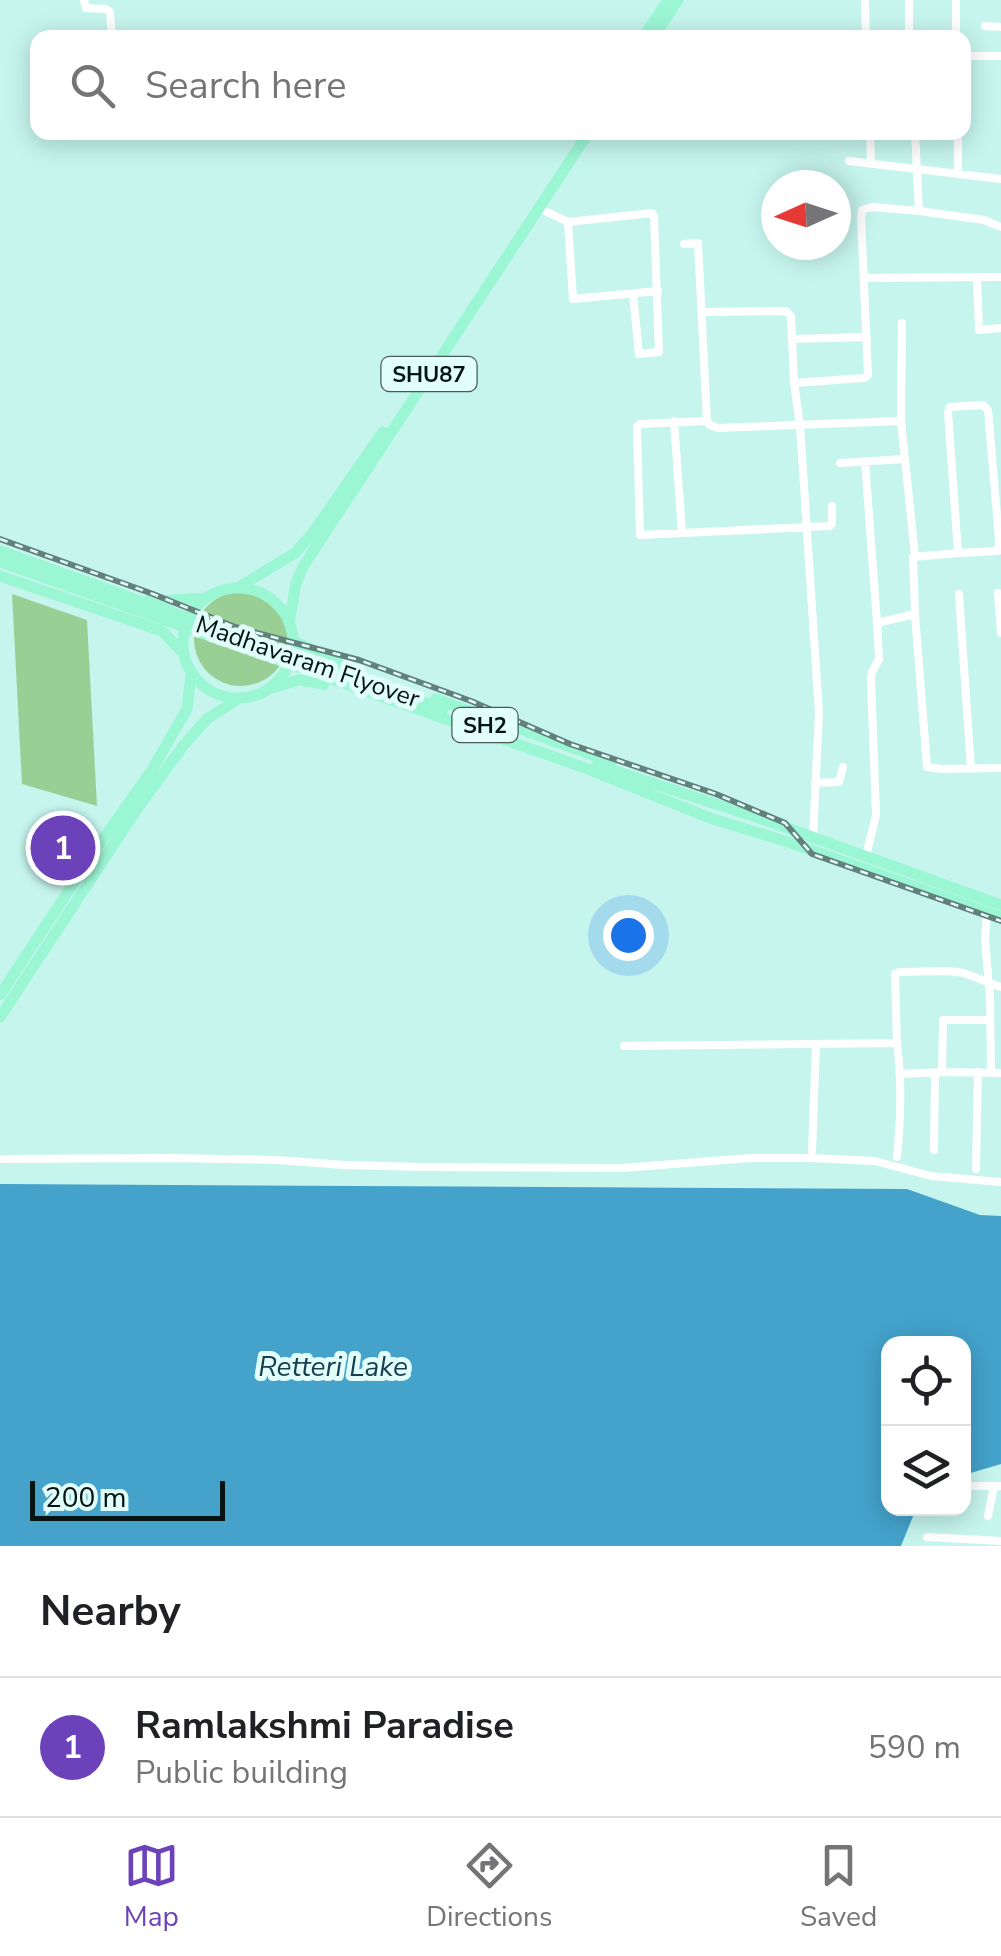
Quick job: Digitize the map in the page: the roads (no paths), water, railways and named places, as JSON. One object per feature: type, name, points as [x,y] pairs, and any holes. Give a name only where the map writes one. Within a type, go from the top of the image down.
[{"type":"main road","points":[[648,30],[668,0]]},
{"type":"main road","points":[[658,30],[678,0]]},
{"type":"main road","name":"SHU87","points":[[203,599],[220,590],[239,587],[285,560],[312,534],[575,140]]},
{"type":"main road","name":"SHU87","points":[[294,641],[289,623],[300,573],[583,140]]},
{"type":"main road","points":[[0,549],[163,602],[203,599]]},
{"type":"main road","name":"Madhavaram Flyover","points":[[0,549],[657,793]]},
{"type":"main road","points":[[285,560],[300,573]]},
{"type":"main road","name":"Madhavaram Flyover","points":[[0,562],[657,793],[672,790]]},
{"type":"main road","points":[[0,576],[162,631],[183,653]]},
{"type":"main road","points":[[239,587],[270,597],[289,623]]},
{"type":"main road","points":[[203,599],[186,623],[183,653],[191,674],[220,696],[238,699],[299,680],[320,682],[654,802],[657,793]]},
{"type":"main road","points":[[272,688],[292,659],[294,641],[344,666],[665,781],[672,790]]},
{"type":"main road","points":[[0,996],[152,770],[187,708],[191,674]]},
{"type":"main road","points":[[0,1016],[183,746],[207,720],[238,699]]},
{"type":"main road","name":"SH2","points":[[672,790],[1001,905]]},
{"type":"main road","name":"SH2","points":[[657,793],[710,818],[1001,917]]},
{"type":"street","points":[[84,0],[86,8],[108,9],[111,30]]},
{"type":"street","points":[[865,0],[866,30]]},
{"type":"street","points":[[908,0],[909,30]]},
{"type":"street","points":[[956,0],[956,30]]},
{"type":"street","points":[[985,26],[1001,27]]},
{"type":"street","points":[[971,56],[1001,56]]},
{"type":"street","points":[[870,140],[871,164]]},
{"type":"street","points":[[915,140],[918,212]]},
{"type":"street","points":[[958,140],[958,173]]},
{"type":"street","points":[[849,161],[1001,178]]},
{"type":"street","points":[[794,383],[864,378],[868,372],[862,210],[872,207],[984,220],[1001,227]]},
{"type":"street","points":[[540,208],[568,222],[652,213],[658,353],[642,354],[637,350],[633,294]]},
{"type":"street","points":[[568,222],[574,299],[658,291]]},
{"type":"street","points":[[684,244],[698,243],[710,426],[901,422]]},
{"type":"street","points":[[864,278],[1001,277]]},
{"type":"street","points":[[977,278],[979,330],[1001,328]]},
{"type":"street","points":[[702,312],[790,313],[818,713],[813,837]]},
{"type":"street","points":[[902,324],[901,422],[927,766],[1001,768]]},
{"type":"street","points":[[792,339],[867,337]]},
{"type":"street","points":[[914,556],[997,552],[1000,539],[988,410],[983,406],[950,407],[948,412],[958,553]]},
{"type":"street","points":[[707,421],[637,427],[642,535],[806,529],[832,524],[832,506]]},
{"type":"street","points":[[674,422],[682,533]]},
{"type":"street","points":[[840,463],[904,459]]},
{"type":"street","points":[[864,461],[879,659],[871,679],[876,815],[866,856]]},
{"type":"street","points":[[998,593],[1001,632]]},
{"type":"street","points":[[958,594],[970,769]]},
{"type":"street","points":[[877,623],[916,614]]},
{"type":"street","points":[[815,783],[839,782],[843,767]]},
{"type":"street","points":[[988,912],[985,940],[990,1072]]},
{"type":"street","points":[[898,1157],[901,1119],[894,974],[947,970],[1001,986]]},
{"type":"street","points":[[934,1150],[943,1020],[989,1020]]},
{"type":"street","points":[[624,1046],[897,1043]]},
{"type":"street","points":[[812,1151],[816,1045]]},
{"type":"street","points":[[976,1169],[978,1072]]},
{"type":"street","points":[[900,1074],[1001,1073]]},
{"type":"street","points":[[0,1159],[167,1158],[622,1168],[751,1158],[826,1159],[875,1161],[931,1176],[1001,1182]]},
{"type":"street","points":[[971,1486],[997,1486],[988,1516]]},
{"type":"street","points":[[927,1537],[1001,1541]]},
{"type":"water","name":"Retteri Lake","points":[[0,1184],[907,1189],[980,1215],[1001,1216],[1001,1464],[971,1473],[971,1336],[881,1336],[881,1516],[913,1516],[901,1546],[0,1546]]},
{"type":"railway","points":[[0,539],[235,627],[359,660],[471,701],[570,744],[716,794],[785,823],[812,854],[1001,921]]},
{"type":"place","name":"Ramlakshmi Paradise","points":[[63,848]]}]
